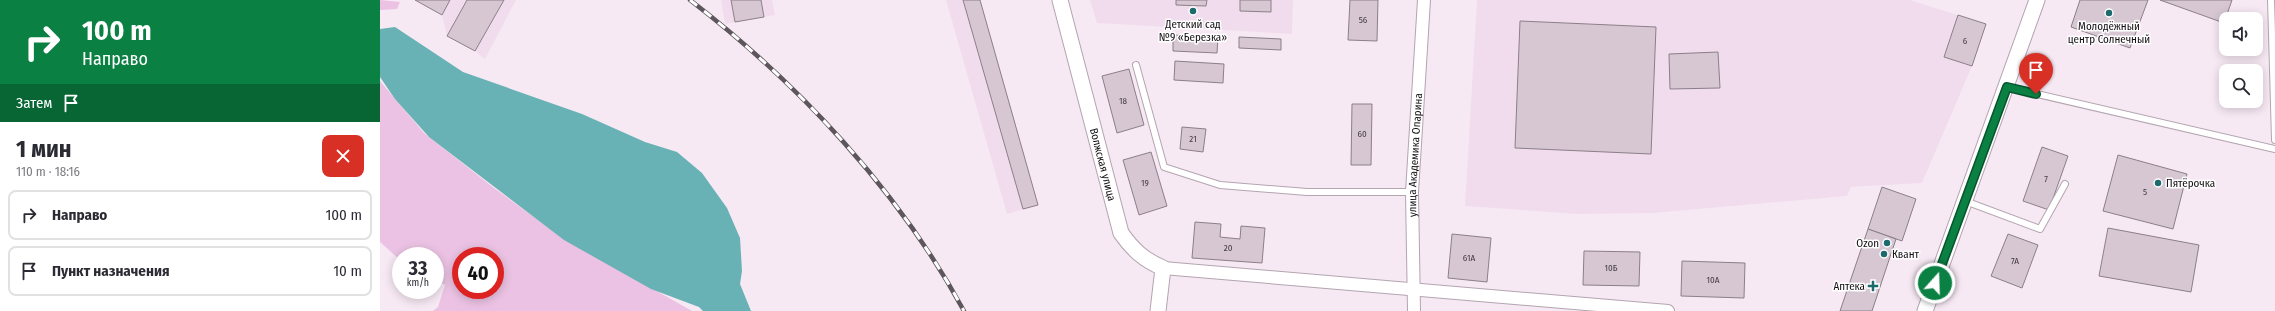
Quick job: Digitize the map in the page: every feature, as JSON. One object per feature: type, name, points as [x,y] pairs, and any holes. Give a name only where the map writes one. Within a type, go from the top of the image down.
[{"type":"street","name":"Волжская улица","points":[[1060,0],[1120,232],[1137,253],[1147,261],[1163,268]]},
{"type":"street","name":"улица Академика Опарина","points":[[1414,311],[1412,290],[1412,192],[1424,0]]},
{"type":"street","points":[[1925,311],[2007,87],[2037,0]]},
{"type":"street","points":[[1158,311],[1163,268],[1668,311]]},
{"type":"lane","points":[[2271,0],[2275,140]]},
{"type":"lane","points":[[1136,65],[1164,167],[1220,185],[1307,192],[1412,192]]},
{"type":"lane","points":[[2007,87],[2275,149]]},
{"type":"lane","points":[[1965,200],[2040,229],[2065,184]]},
{"type":"shaded area","points":[[380,0],[400,2],[397,9],[380,10]]},
{"type":"shaded area","points":[[415,0],[516,0],[485,59],[475,51],[447,36],[442,15]]},
{"type":"shaded area","points":[[721,0],[772,0],[775,15],[725,24]]},
{"type":"shaded area","points":[[946,0],[980,0],[1038,205],[1007,214]]},
{"type":"shaded area","name":"Детский сад №9 «Березка»","points":[[1090,0],[1293,0],[1292,34],[1097,23]]},
{"type":"shaded area","points":[[1477,0],[1910,0],[1986,24],[1972,66],[1922,183],[1851,187],[1847,196],[1653,213],[1578,214],[1465,206]]},
{"type":"shaded area","points":[[380,81],[424,133],[494,188],[563,238],[692,311],[433,311],[438,307],[441,299],[444,299],[444,247],[392,247],[392,253],[380,242]]},
{"type":"water","points":[[395,27],[463,72],[582,114],[645,142],[677,152],[702,173],[727,208],[740,238],[742,271],[740,284],[751,311],[703,311],[699,307],[651,289],[564,240],[429,137],[395,99],[380,77],[380,29]]},
{"type":"building","points":[[415,0],[450,0],[442,15]]},
{"type":"building","points":[[467,0],[504,0],[475,51],[447,36]]},
{"type":"building","points":[[731,0],[761,0],[764,17],[735,22]]},
{"type":"building","points":[[963,0],[980,0],[1038,205],[1023,209]]},
{"type":"building","points":[[1176,0],[1207,0],[1206,6],[1176,5]]},
{"type":"building","points":[[1240,0],[1271,0],[1271,12],[1240,11]]},
{"type":"building","points":[[1350,0],[1378,0],[1377,41],[1348,40]]},
{"type":"building","name":"Молодёжный центр Солнечный","points":[[2080,0],[2148,0],[2130,48],[2071,27]]},
{"type":"building","name":"Молодёжный центр Солнечный","points":[[2160,0],[2232,0],[2228,12],[2219,12],[2219,21]]},
{"type":"building","points":[[1958,15],[1986,24],[1972,66],[1944,57]]},
{"type":"building","points":[[1520,21],[1656,27],[1651,154],[1515,148]]},
{"type":"building","points":[[1173,35],[1218,37],[1217,53],[1173,51]]},
{"type":"building","points":[[1239,37],[1281,39],[1281,50],[1239,48]]},
{"type":"building","points":[[1718,52],[1720,88],[1670,89],[1669,54]]},
{"type":"building","points":[[1175,61],[1224,64],[1223,83],[1174,80]]},
{"type":"building","points":[[1129,69],[1144,125],[1117,133],[1102,76]]},
{"type":"building","points":[[1352,104],[1372,104],[1371,165],[1351,165]]},
{"type":"building","points":[[1182,127],[1206,129],[1203,152],[1180,149]]},
{"type":"building","points":[[2042,147],[2068,156],[2049,210],[2023,201]]},
{"type":"building","points":[[1151,152],[1167,206],[1139,215],[1123,160]]},
{"type":"building","points":[[2118,155],[2187,174],[2173,229],[2103,211]]},
{"type":"building","points":[[1882,187],[1916,199],[1902,241],[1868,229]]},
{"type":"building","points":[[1195,222],[1221,224],[1220,237],[1240,239],[1241,226],[1265,228],[1262,263],[1192,258]]},
{"type":"building","points":[[2108,228],[2199,245],[2191,292],[2099,276]]},
{"type":"building","points":[[1868,229],[1896,239],[1872,311],[1840,311]]},
{"type":"building","points":[[1452,234],[1491,238],[1487,282],[1448,278]]},
{"type":"building","points":[[2008,234],[2038,245],[2022,288],[1991,276]]},
{"type":"building","points":[[1584,251],[1640,252],[1639,286],[1583,285]]},
{"type":"building","points":[[1682,261],[1745,263],[1744,298],[1681,296]]},
{"type":"railway","points":[[690,0],[730,32],[769,67],[807,103],[843,142],[909,223],[938,267],[964,311]]},
{"type":"place","name":"Детский сад №9 «Березка»","points":[[1193,11]]},
{"type":"place","name":"Молодёжный центр Солнечный","points":[[2109,13]]},
{"type":"place","name":"Пятёрочка","points":[[2158,183]]},
{"type":"place","name":"Ozon","points":[[1887,243]]},
{"type":"place","name":"Квант","points":[[1884,254]]},
{"type":"place","name":"Аптека","points":[[1873,286]]},
{"type":"route","points":[[1935,283],[2007,87],[2036,94]]}]
